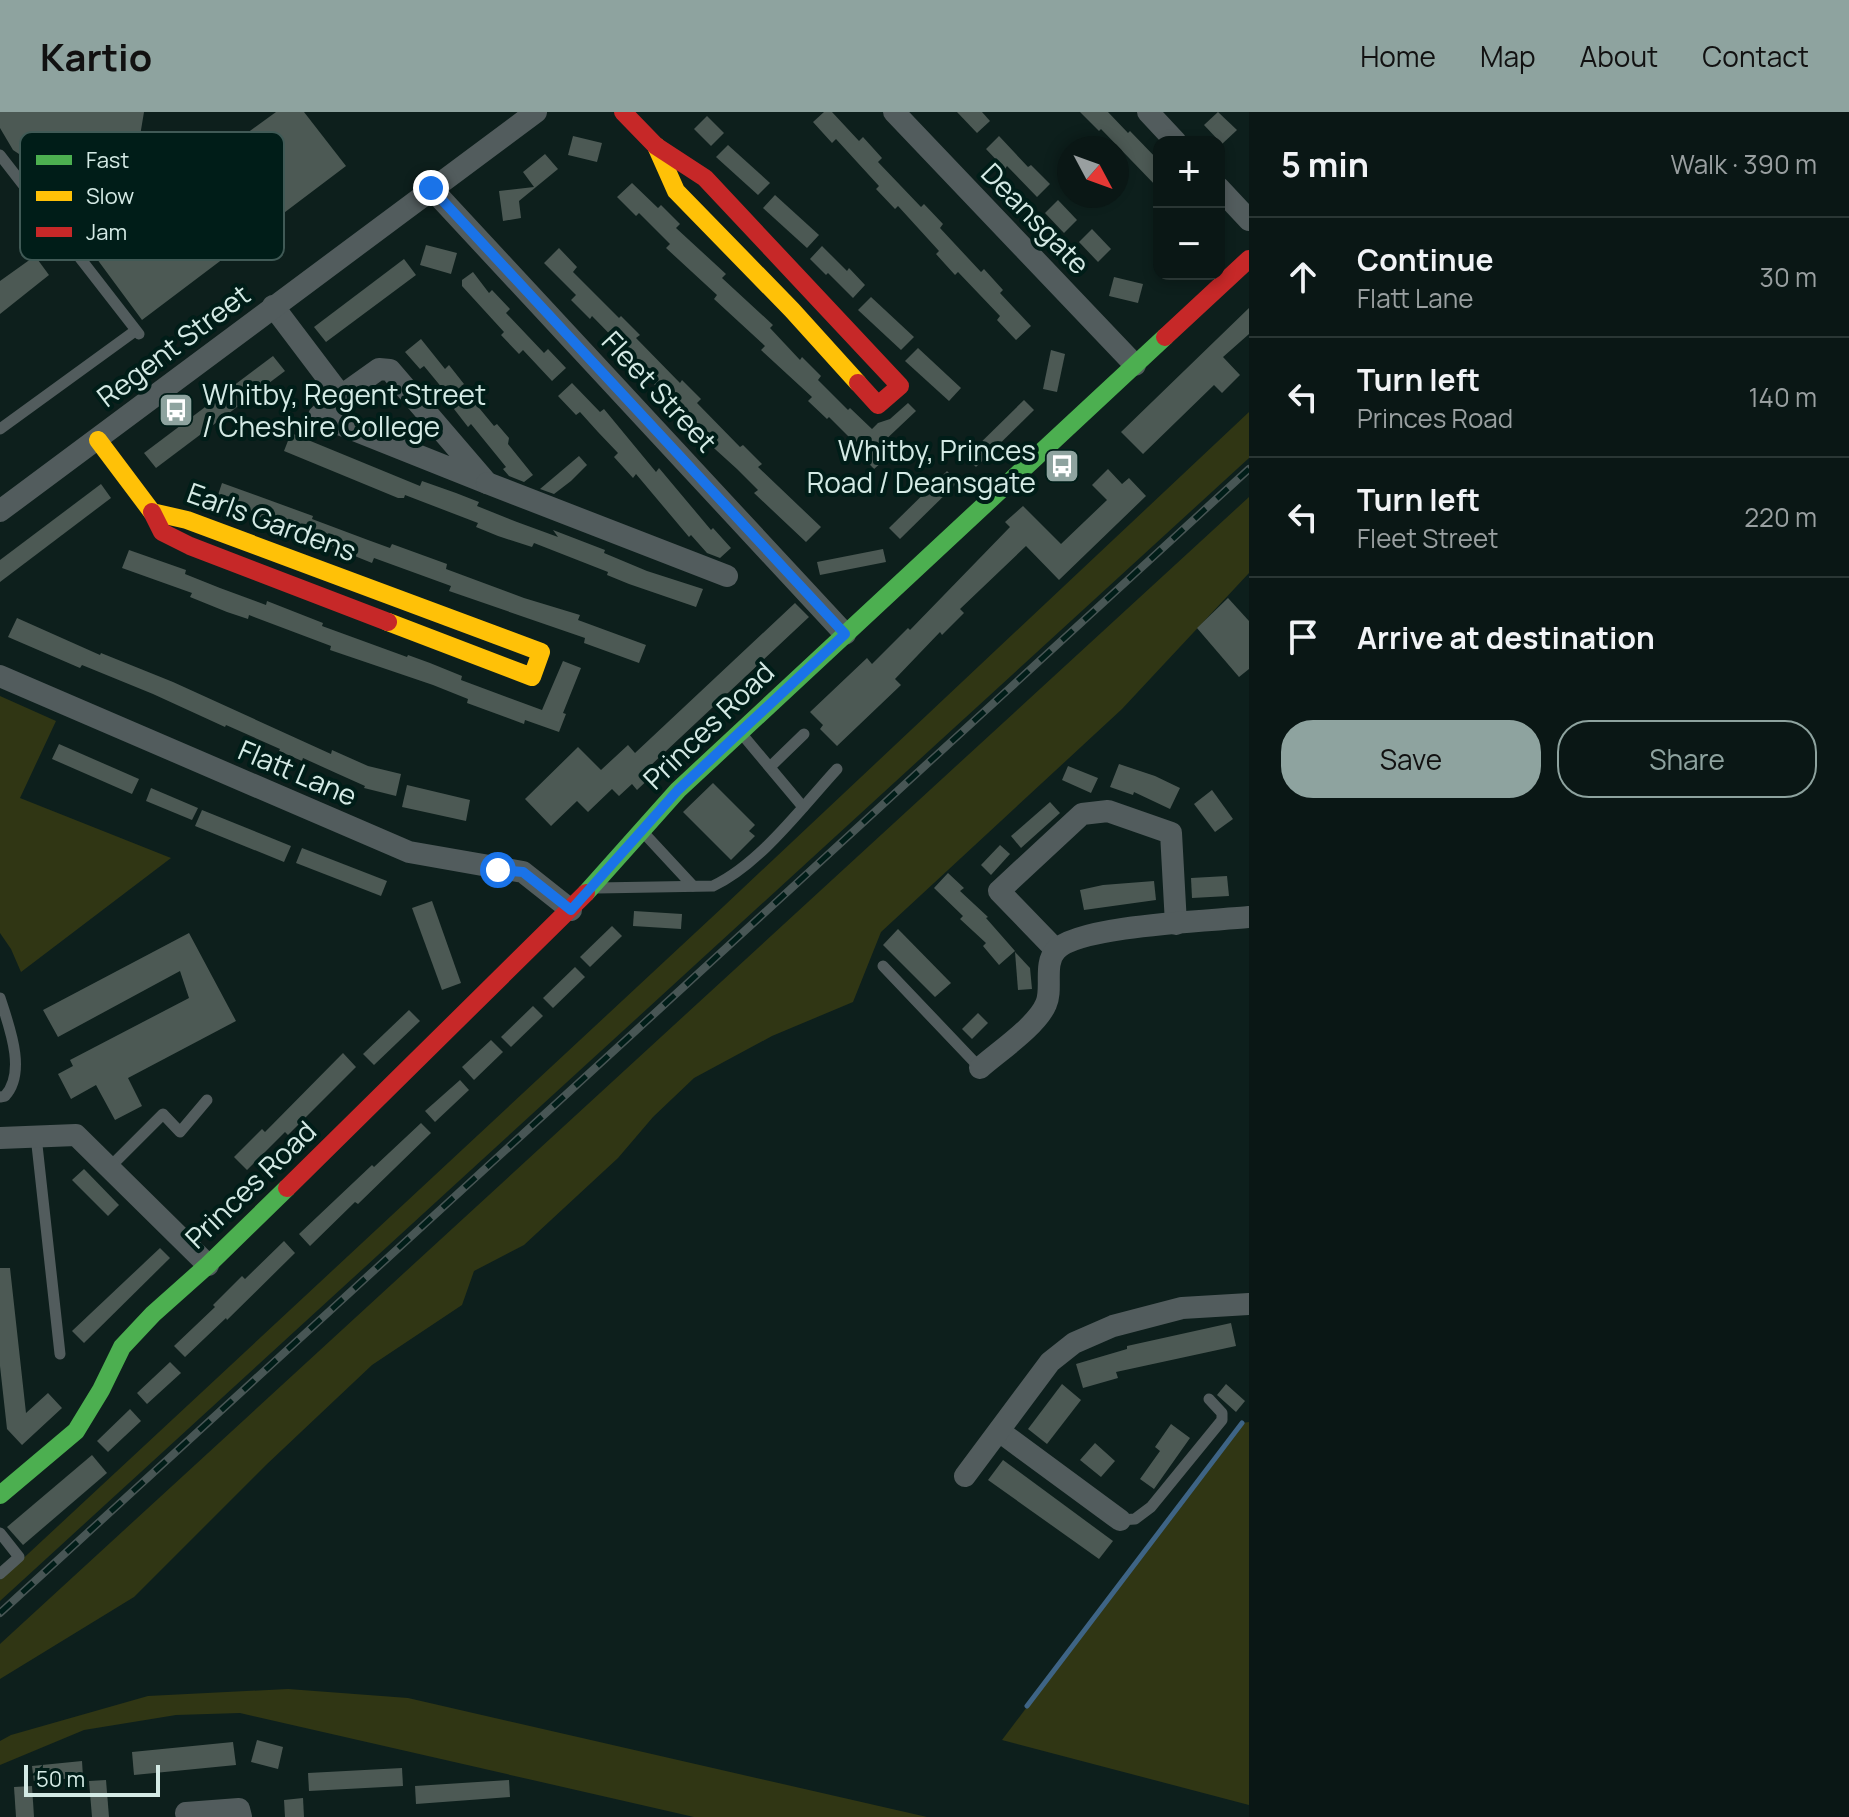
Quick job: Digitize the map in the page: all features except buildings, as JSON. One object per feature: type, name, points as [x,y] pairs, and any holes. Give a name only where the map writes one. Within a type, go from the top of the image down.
[{"type":"street","name":"Regent Street","points":[[0,511],[536,112]]},
{"type":"street","points":[[623,112],[656,146],[705,178],[900,386],[878,405],[792,310],[676,191],[656,146]]},
{"type":"street","name":"Deansgate","points":[[894,112],[1135,365]]},
{"type":"street","points":[[1148,112],[1170,136]]},
{"type":"street","name":"Fleet Street","points":[[431,188],[845,634]]},
{"type":"street","points":[[1225,194],[1249,220]]},
{"type":"street","name":"Princes Road","points":[[0,1495],[76,1431],[122,1347],[153,1314],[208,1265],[571,910],[678,790],[1249,259]]},
{"type":"street","points":[[792,310],[813,292]]},
{"type":"street","points":[[273,306],[341,396]]},
{"type":"street","points":[[487,483],[390,370],[379,369],[319,416],[487,483],[727,576]]},
{"type":"street","name":"Earls Gardens","points":[[98,440],[152,512],[162,532],[190,546],[532,677],[541,652],[187,520],[152,512]]},
{"type":"street","name":"Earls Gardens","points":[[362,611],[371,589]]},
{"type":"street","name":"Flatt Lane","points":[[0,676],[409,852],[523,872],[571,910]]},
{"type":"street","points":[[1056,950],[999,891],[1082,814],[1108,811],[1171,833],[1176,924]]},
{"type":"street","points":[[980,1068],[1037,1018],[1047,1003],[1051,959],[1056,950],[1075,938],[1104,932],[1249,917]]},
{"type":"street","points":[[0,1138],[76,1135],[208,1265]]},
{"type":"street","points":[[965,1476],[1050,1362],[1074,1343],[1113,1326],[1182,1308],[1249,1304]]},
{"type":"street","points":[[999,1431],[1120,1520]]},
{"type":"street","points":[[186,1813],[239,1809],[241,1817]]},
{"type":"lane","points":[[0,155],[20,181]]},
{"type":"lane","points":[[0,429],[137,333],[81,260]]},
{"type":"lane","points":[[740,732],[803,807]]},
{"type":"lane","points":[[770,767],[804,734]]},
{"type":"lane","points":[[591,889],[713,886],[728,879],[766,846],[837,769]]},
{"type":"lane","points":[[641,830],[693,886]]},
{"type":"lane","points":[[883,966],[980,1068]]},
{"type":"lane","points":[[0,998],[9,1024],[16,1069],[13,1088],[0,1097]]},
{"type":"lane","points":[[109,1168],[163,1114],[180,1132],[207,1100]]},
{"type":"lane","points":[[36,1136],[60,1354]]},
{"type":"lane","points":[[1120,1520],[1135,1519],[1151,1507],[1222,1420],[1222,1413],[1209,1399]]},
{"type":"lane","points":[[0,1533],[19,1557],[0,1574]]},
{"type":"green space","points":[[1249,412],[1249,458],[0,1601],[0,1580]]},
{"type":"green space","points":[[1249,497],[1249,573],[1122,709],[881,932],[853,1002],[772,1036],[694,1078],[653,1117],[618,1158],[524,1245],[474,1271],[462,1305],[372,1365],[134,1597],[0,1679],[0,1644]]},
{"type":"green space","points":[[0,696],[56,721],[20,798],[171,858],[21,972],[0,933]]},
{"type":"green space","points":[[1249,1422],[1249,1805],[1002,1740],[1242,1423]]},
{"type":"green space","points":[[288,1689],[408,1698],[927,1817],[694,1817],[240,1713],[176,1715],[84,1730],[0,1765],[0,1741],[11,1735],[148,1696]]},
{"type":"waterway","points":[[1027,1706],[1242,1423]]},
{"type":"railway","points":[[0,1613],[1249,469]]},
{"type":"traffic: fast","points":[[586,893],[678,790],[1165,337]]},
{"type":"traffic: fast","points":[[0,1495],[76,1431],[122,1347],[287,1188]]},
{"type":"traffic: slow","points":[[656,146],[676,191],[858,383]]},
{"type":"traffic: slow","points":[[98,440],[152,512],[187,520],[541,652],[532,677],[388,622]]},
{"type":"traffic: jam","points":[[623,112],[656,146],[705,178],[900,386],[878,405],[858,383]]},
{"type":"traffic: jam","points":[[1165,337],[1249,259]]},
{"type":"traffic: jam","points":[[152,512],[162,532],[190,546],[388,622]]},
{"type":"traffic: jam","points":[[287,1188],[586,893]]},
{"type":"place","name":"Whitby, Regent Street / Cheshire College","points":[[176,410]]},
{"type":"place","name":"Whitby, Princes Road / Deansgate","points":[[1062,466]]},
{"type":"route","points":[[431,188],[845,634],[678,790],[571,910],[523,872],[498,870]]}]
